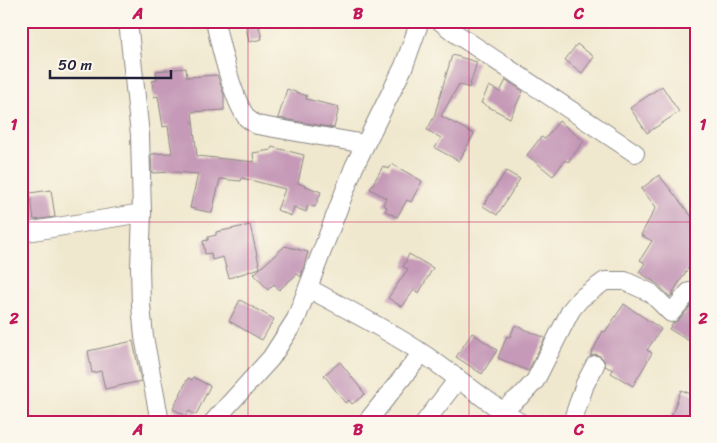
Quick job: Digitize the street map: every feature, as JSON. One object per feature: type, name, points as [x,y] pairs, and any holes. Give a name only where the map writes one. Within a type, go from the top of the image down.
[{"type":"street","points":[[128,21],[140,135],[142,213],[141,305],[144,337],[160,422]]},
{"type":"street","points":[[216,21],[238,102],[248,119],[257,125],[365,144]]},
{"type":"street","points":[[213,422],[271,358],[296,319],[339,206],[365,144],[404,66],[420,21]]},
{"type":"street","points":[[440,21],[455,33],[635,153]]},
{"type":"street","points":[[21,233],[142,213]]},
{"type":"street","points":[[502,412],[535,381],[571,310],[580,299],[605,280],[625,280],[651,293],[671,313],[689,292]]},
{"type":"street","points":[[308,288],[422,353],[502,412],[519,422]]},
{"type":"street","points":[[370,418],[422,353]]},
{"type":"street","points":[[572,422],[585,384],[594,365]]},
{"type":"street","points":[[425,422],[458,379]]},
{"type":"building","points":[[245,21],[258,21],[262,39],[249,42]]},
{"type":"building","points":[[577,44],[594,57],[582,73],[565,60]]},
{"type":"building","points":[[452,55],[477,62],[469,88],[459,84],[441,116],[474,134],[459,161],[435,148],[441,138],[427,130],[434,117]]},
{"type":"building","points":[[186,68],[187,77],[217,75],[224,95],[224,110],[192,112],[197,156],[254,162],[253,153],[271,150],[272,147],[304,155],[298,183],[321,192],[315,207],[308,205],[306,212],[294,207],[291,216],[277,210],[285,189],[242,178],[241,181],[220,179],[212,213],[190,208],[198,174],[152,173],[151,154],[172,153],[168,126],[163,127],[158,96],[154,97],[152,81],[157,80],[156,71]]},
{"type":"building","points":[[506,80],[523,91],[510,118],[481,103],[489,86],[500,92]]},
{"type":"building","points":[[662,86],[679,112],[647,133],[630,108]]},
{"type":"building","points":[[287,89],[307,96],[306,99],[339,107],[334,128],[278,118]]},
{"type":"building","points":[[559,121],[584,141],[568,162],[565,160],[553,176],[527,155],[541,137],[545,139]]},
{"type":"building","points":[[392,164],[422,181],[411,202],[407,200],[397,217],[385,211],[387,207],[383,205],[386,198],[370,189],[383,166],[389,169]]},
{"type":"building","points":[[506,171],[520,179],[497,215],[483,206]]},
{"type":"building","points":[[659,175],[696,222],[696,256],[670,297],[659,285],[639,272],[645,263],[640,260],[652,241],[641,235],[656,207],[641,189]]},
{"type":"building","points":[[51,190],[55,217],[34,220],[30,193]]},
{"type":"building","points":[[250,225],[260,268],[229,278],[223,257],[212,260],[211,253],[205,254],[203,241],[208,240],[208,237],[216,235],[216,232]]},
{"type":"building","points":[[285,246],[308,252],[301,277],[297,274],[279,290],[274,284],[268,290],[254,274]]},
{"type":"building","points":[[409,254],[433,268],[419,293],[414,290],[402,307],[388,298],[408,269],[403,267]]},
{"type":"building","points":[[240,300],[274,319],[262,340],[229,321]]},
{"type":"building","points":[[696,300],[696,345],[669,329]]},
{"type":"building","points":[[624,304],[661,329],[647,350],[652,353],[633,386],[611,373],[613,370],[605,366],[604,360],[600,356],[595,354],[590,356],[603,331],[605,332]]},
{"type":"building","points":[[515,325],[545,338],[528,371],[498,358],[507,336],[510,337]]},
{"type":"building","points":[[472,333],[497,350],[482,374],[456,357]]},
{"type":"building","points":[[133,341],[141,381],[105,389],[101,371],[92,373],[88,351]]},
{"type":"building","points":[[340,362],[365,394],[352,404],[349,400],[345,403],[324,375]]},
{"type":"building","points":[[193,377],[210,386],[196,415],[189,411],[186,416],[173,409],[188,378],[192,380]]},
{"type":"building","points":[[681,390],[696,396],[696,422],[669,422]]}]
